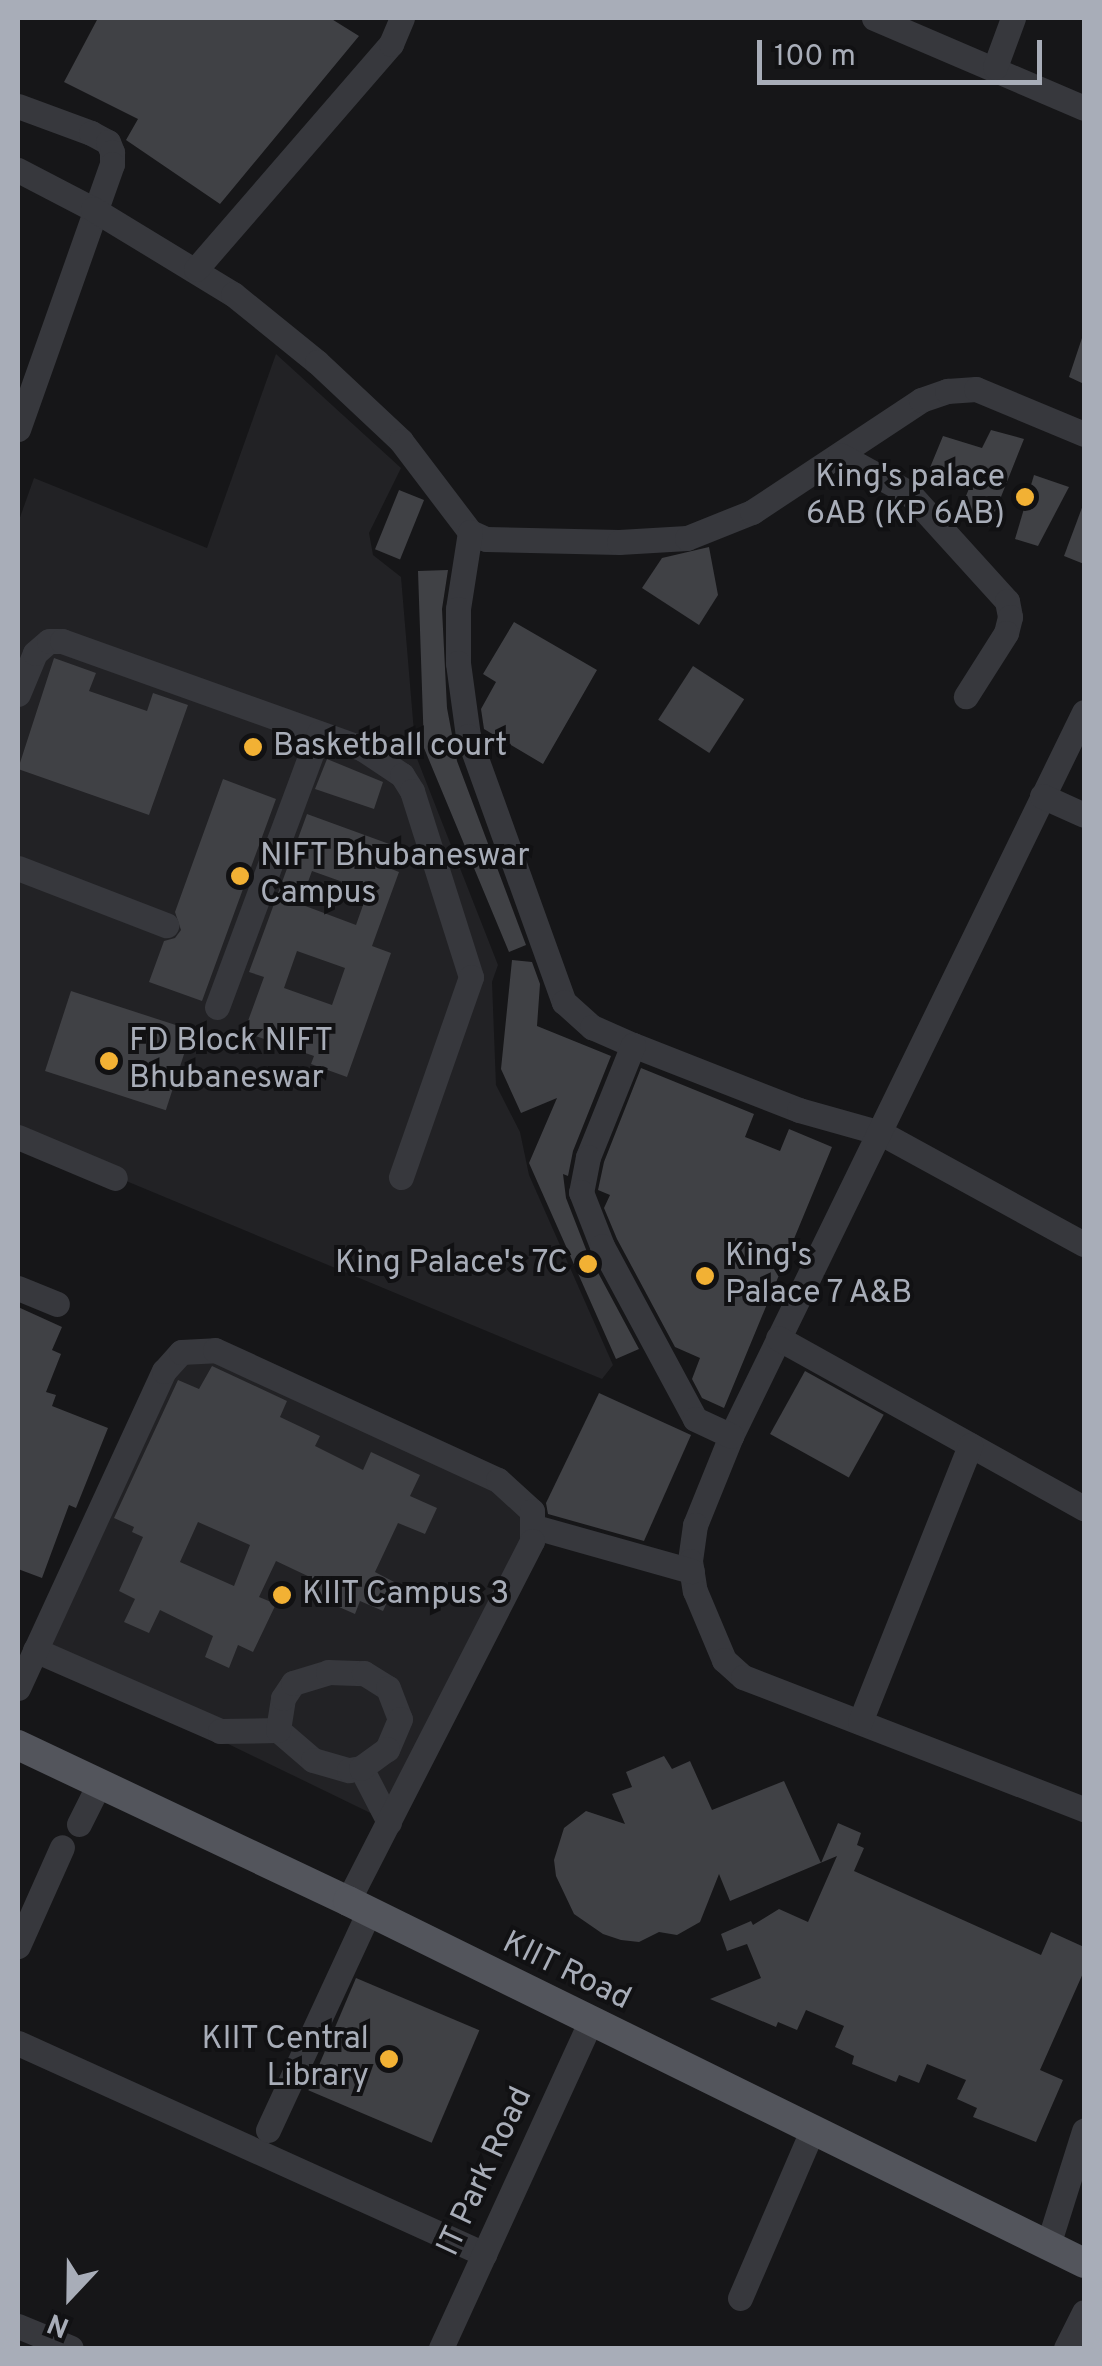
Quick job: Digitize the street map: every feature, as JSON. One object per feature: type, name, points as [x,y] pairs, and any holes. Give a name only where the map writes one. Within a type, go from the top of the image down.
[{"type":"main road","name":"KIIT Road","points":[[18,1745],[1084,2263]]},
{"type":"street","points":[[196,269],[390,44],[402,18]]},
{"type":"street","points":[[874,18],[1084,108]]},
{"type":"street","points":[[995,67],[1013,18]]},
{"type":"street","points":[[18,106],[108,142],[112,164],[93,208],[18,429]]},
{"type":"street","points":[[18,170],[93,208],[196,269],[317,362],[401,441],[470,532],[486,539],[600,542],[686,538],[752,512],[921,400],[962,390],[976,389],[1013,401],[1084,434]]},
{"type":"street","points":[[840,455],[909,494],[1006,601],[1010,617],[1006,632],[966,696]]},
{"type":"street","points":[[470,532],[458,610],[458,663],[468,736],[564,1002],[592,1027],[633,1046],[800,1110],[880,1133],[1084,1244]]},
{"type":"street","points":[[18,694],[34,653],[50,641],[62,641],[386,762],[412,791],[469,961],[468,991],[401,1177]]},
{"type":"street","points":[[1084,712],[731,1436],[695,1526],[692,1571],[695,1591],[724,1660],[743,1677],[1084,1809]]},
{"type":"street","points":[[217,1007],[319,734]]},
{"type":"street","points":[[1042,796],[1084,815]]},
{"type":"street","points":[[18,868],[166,925]]},
{"type":"street","points":[[633,1046],[588,1156],[581,1192],[602,1246],[695,1419],[731,1436]]},
{"type":"street","points":[[18,1137],[115,1178]]},
{"type":"street","points":[[18,1288],[57,1304]]},
{"type":"street","points":[[778,1338],[1084,1508]]},
{"type":"street","points":[[18,1688],[164,1372],[181,1352],[193,1348],[215,1350],[498,1480],[521,1496],[532,1511],[536,1528],[389,1822],[268,2130]]},
{"type":"street","points":[[860,1722],[970,1445]]},
{"type":"street","points":[[536,1528],[692,1571]]},
{"type":"street","points":[[35,1650],[220,1731],[278,1730],[313,1760],[349,1770],[361,1768],[387,1749],[400,1719],[388,1688],[364,1673],[328,1672],[292,1683],[283,1698],[278,1730]]},
{"type":"street","points":[[361,1768],[389,1822]]},
{"type":"street","points":[[79,1824],[99,1784]]},
{"type":"street","points":[[18,1946],[62,1847]]},
{"type":"street","name":"IT Park Road","points":[[441,2348],[590,2023]]},
{"type":"street","points":[[18,2043],[484,2254]]},
{"type":"street","points":[[740,2298],[812,2131]]},
{"type":"street","points":[[1048,2245],[1084,2131]]},
{"type":"street","points":[[1066,2348],[1084,2312]]},
{"type":"street","points":[[18,2326],[71,2348]]},
{"type":"shaded area","name":"NIFT Bhubaneswar Campus","points":[[276,354],[401,468],[369,533],[373,555],[401,577],[416,756],[498,965],[492,982],[496,1085],[520,1132],[529,1175],[613,1365],[602,1379],[18,1136],[18,523],[34,478],[207,548]]},
{"type":"shaded area","name":"KIIT Campus 3","points":[[193,1348],[498,1480],[535,1527],[389,1822],[35,1650],[164,1371]]},
{"type":"building","points":[[98,18],[330,18],[359,36],[220,204],[126,140],[138,119],[64,82]]},
{"type":"building","points":[[1084,338],[1084,384],[1069,377]]},
{"type":"building","points":[[991,430],[1024,439],[989,527],[958,516],[970,486],[929,470],[943,436],[982,448]]},
{"type":"building","points":[[1034,475],[1069,487],[1038,546],[1015,539]]},
{"type":"building","points":[[399,490],[424,500],[400,559],[375,549]]},
{"type":"building","points":[[1084,505],[1084,564],[1064,556]]},
{"type":"building","points":[[709,547],[718,595],[699,625],[642,588],[662,558]]},
{"type":"building","points":[[448,570],[442,609],[447,708],[457,761],[526,945],[509,952],[424,748],[418,571]]},
{"type":"building","points":[[514,622],[597,670],[543,764],[484,729],[481,709],[496,682],[483,674]]},
{"type":"building","points":[[54,658],[96,673],[89,691],[147,711],[153,693],[188,705],[149,815],[18,769]]},
{"type":"building","points":[[693,666],[744,699],[709,753],[658,720]]},
{"type":"building","points":[[327,759],[383,782],[374,809],[315,789]]},
{"type":"building","points":[[223,779],[276,799],[202,1001],[149,982],[164,941],[175,938],[181,930],[175,912]]},
{"type":"building","points":[[307,814],[392,845],[384,866],[399,872],[372,946],[391,953],[347,1077],[311,1064],[314,1056],[244,1032],[264,977],[249,972]],"holes":[[[312,871],[368,891],[356,925],[300,904]],[[297,951],[345,968],[332,1005],[284,988]]]},
{"type":"building","points":[[512,960],[532,962],[540,984],[537,1026],[611,1056],[573,1151],[568,1176],[563,1174],[566,1198],[587,1252],[639,1349],[616,1359],[529,1163],[557,1098],[521,1113],[501,1069]]},
{"type":"building","points":[[71,991],[192,1030],[166,1110],[45,1071]]},
{"type":"building","name":"King's Palace 7 A&B","points":[[641,1068],[754,1114],[745,1137],[780,1151],[789,1129],[832,1147],[724,1408],[702,1398],[692,1379],[700,1358],[675,1347],[617,1239],[604,1208],[610,1195],[598,1190],[604,1162]]},
{"type":"building","points":[[18,1307],[62,1327],[52,1350],[61,1354],[46,1392],[56,1395],[52,1406],[108,1428],[76,1508],[69,1505],[42,1578],[18,1569]]},
{"type":"building","points":[[212,1366],[287,1401],[280,1417],[320,1436],[315,1446],[363,1470],[371,1452],[420,1475],[410,1496],[437,1508],[425,1534],[398,1523],[375,1572],[396,1583],[383,1611],[360,1601],[355,1614],[307,1593],[314,1579],[276,1561],[259,1597],[276,1604],[253,1652],[238,1645],[229,1668],[205,1657],[213,1636],[160,1610],[149,1633],[124,1622],[135,1599],[119,1591],[143,1537],[132,1532],[134,1527],[114,1518],[178,1380],[199,1389]],"holes":[[[198,1522],[250,1545],[234,1586],[180,1562]]]},
{"type":"building","points":[[805,1371],[884,1415],[849,1478],[770,1434]]},
{"type":"building","points":[[599,1393],[691,1435],[644,1541],[548,1514],[546,1503]]},
{"type":"building","points":[[664,1756],[672,1769],[690,1761],[712,1810],[784,1781],[821,1863],[730,1901],[719,1874],[700,1922],[677,1935],[659,1932],[639,1942],[603,1934],[574,1914],[556,1876],[554,1860],[564,1828],[586,1811],[625,1824],[612,1794],[632,1787],[626,1772]]},
{"type":"building","points":[[838,1823],[861,1833],[857,1845],[864,1848],[854,1871],[1041,1955],[1051,1932],[1084,1947],[1084,1971],[1040,2070],[1063,2080],[1036,2142],[973,2117],[977,2108],[957,2099],[966,2080],[927,2064],[919,2083],[899,2075],[896,2082],[852,2064],[854,2056],[835,2047],[844,2026],[806,2010],[797,2030],[778,2022],[776,2027],[710,1999],[761,1978],[747,1944],[727,1951],[721,1934],[751,1921],[753,1925],[779,1909],[808,1922],[837,1856],[821,1863]]},
{"type":"building","name":"KIIT Central Library","points":[[356,1978],[479,2030],[432,2143],[308,2090]]},
{"type":"place","name":"King's palace 6AB (KP 6AB)","points":[[1025,497]]},
{"type":"place","name":"Basketball court","points":[[253,747]]},
{"type":"place","name":"NIFT Bhubaneswar Campus","points":[[240,876]]},
{"type":"place","name":"FD Block NIFT Bhubaneswar","points":[[109,1061]]},
{"type":"place","name":"King Palace's 7C","points":[[588,1264]]},
{"type":"place","name":"King's Palace 7 A&B","points":[[705,1276]]},
{"type":"place","name":"KIIT Campus 3","points":[[282,1595]]},
{"type":"place","name":"KIIT Central Library","points":[[389,2059]]}]
